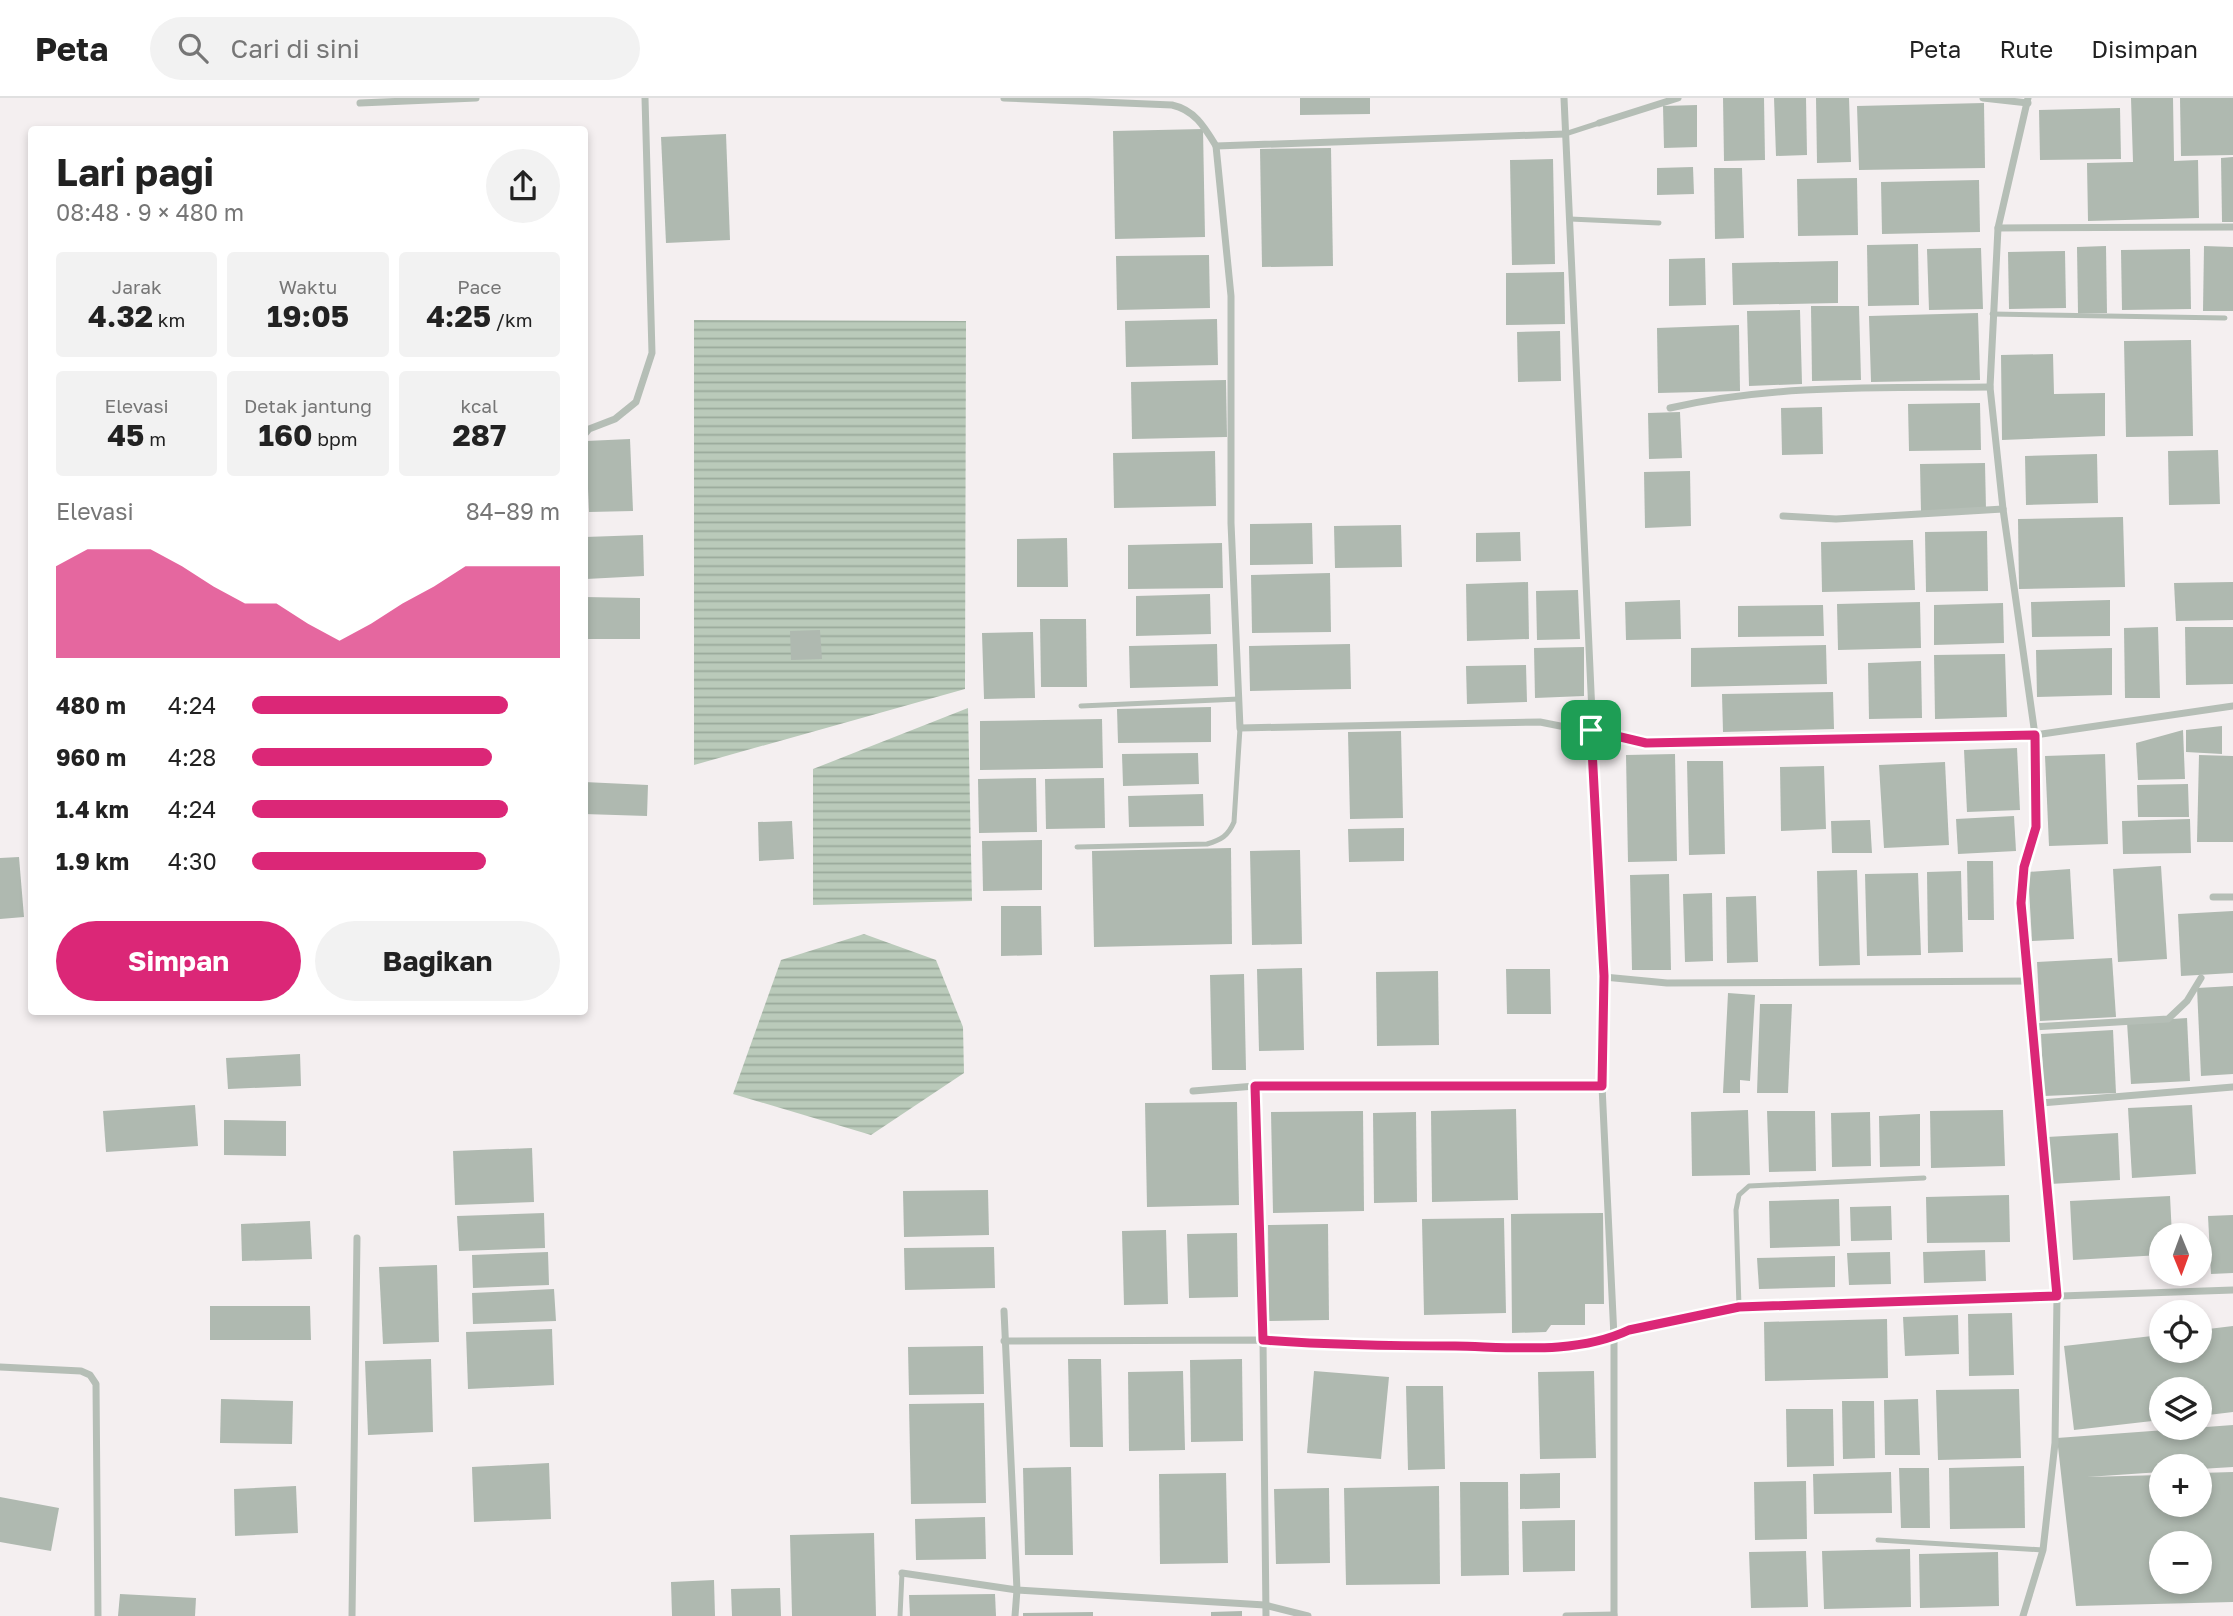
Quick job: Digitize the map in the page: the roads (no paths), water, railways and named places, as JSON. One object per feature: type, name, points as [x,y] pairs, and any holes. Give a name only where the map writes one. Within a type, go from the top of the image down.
[{"type":"street","points":[[360,103],[476,98]]},
{"type":"street","points":[[588,430],[615,419],[636,402],[652,353],[645,98]]},
{"type":"street","points":[[1004,98],[1151,103],[1182,107],[1201,122],[1216,146],[1231,296],[1231,523],[1240,728],[1539,722],[1591,730],[1646,743],[2035,735],[2233,706]]},
{"type":"street","points":[[1564,98],[1604,976],[1602,1086],[1614,1337],[1614,1615],[1566,1616]]},
{"type":"street","points":[[1599,123],[1678,98]]},
{"type":"street","points":[[1983,98],[2028,100],[1998,228],[1990,387],[2003,509],[2035,735],[2036,827],[2024,867],[2021,903],[2031,981],[2057,1296],[2055,1443],[2043,1550],[2023,1616]]},
{"type":"street","points":[[1216,146],[1565,134]]},
{"type":"street","points":[[1998,228],[2233,227]]},
{"type":"street","points":[[1670,408],[1709,399],[1840,389],[1990,387]]},
{"type":"street","points":[[1783,516],[1836,519],[2003,509]]},
{"type":"street","points":[[2213,897],[2233,897]]},
{"type":"street","points":[[1604,976],[1667,983],[2031,981]]},
{"type":"street","points":[[2033,1027],[2168,1019],[2187,1001],[2201,978]]},
{"type":"street","points":[[1193,1091],[1255,1086],[1602,1086]]},
{"type":"street","points":[[1255,1086],[1263,1340],[1266,1616]]},
{"type":"street","points":[[2040,1104],[2233,1087]]},
{"type":"street","points":[[352,1616],[357,1238]]},
{"type":"street","points":[[1004,1341],[1263,1340],[1325,1345],[1552,1348],[1614,1337],[1629,1330],[1739,1307],[2233,1290]]},
{"type":"street","points":[[1004,1311],[1017,1590],[1014,1616]]},
{"type":"street","points":[[0,1367],[81,1371],[90,1375],[96,1384],[98,1616]]},
{"type":"street","points":[[902,1573],[1017,1590],[1265,1605],[1308,1616]]},
{"type":"lane","points":[[1565,134],[1599,123]]},
{"type":"lane","points":[[1570,219],[1659,223]]},
{"type":"lane","points":[[1992,314],[2225,318]]},
{"type":"lane","points":[[1081,706],[1239,699]]},
{"type":"lane","points":[[1077,847],[1207,844],[1222,840],[1234,822],[1240,728]]},
{"type":"lane","points":[[1739,1307],[1736,1210],[1738,1195],[1749,1186],[1924,1178]]},
{"type":"lane","points":[[1878,1540],[2043,1550]]},
{"type":"lane","points":[[900,1616],[902,1573]]}]
